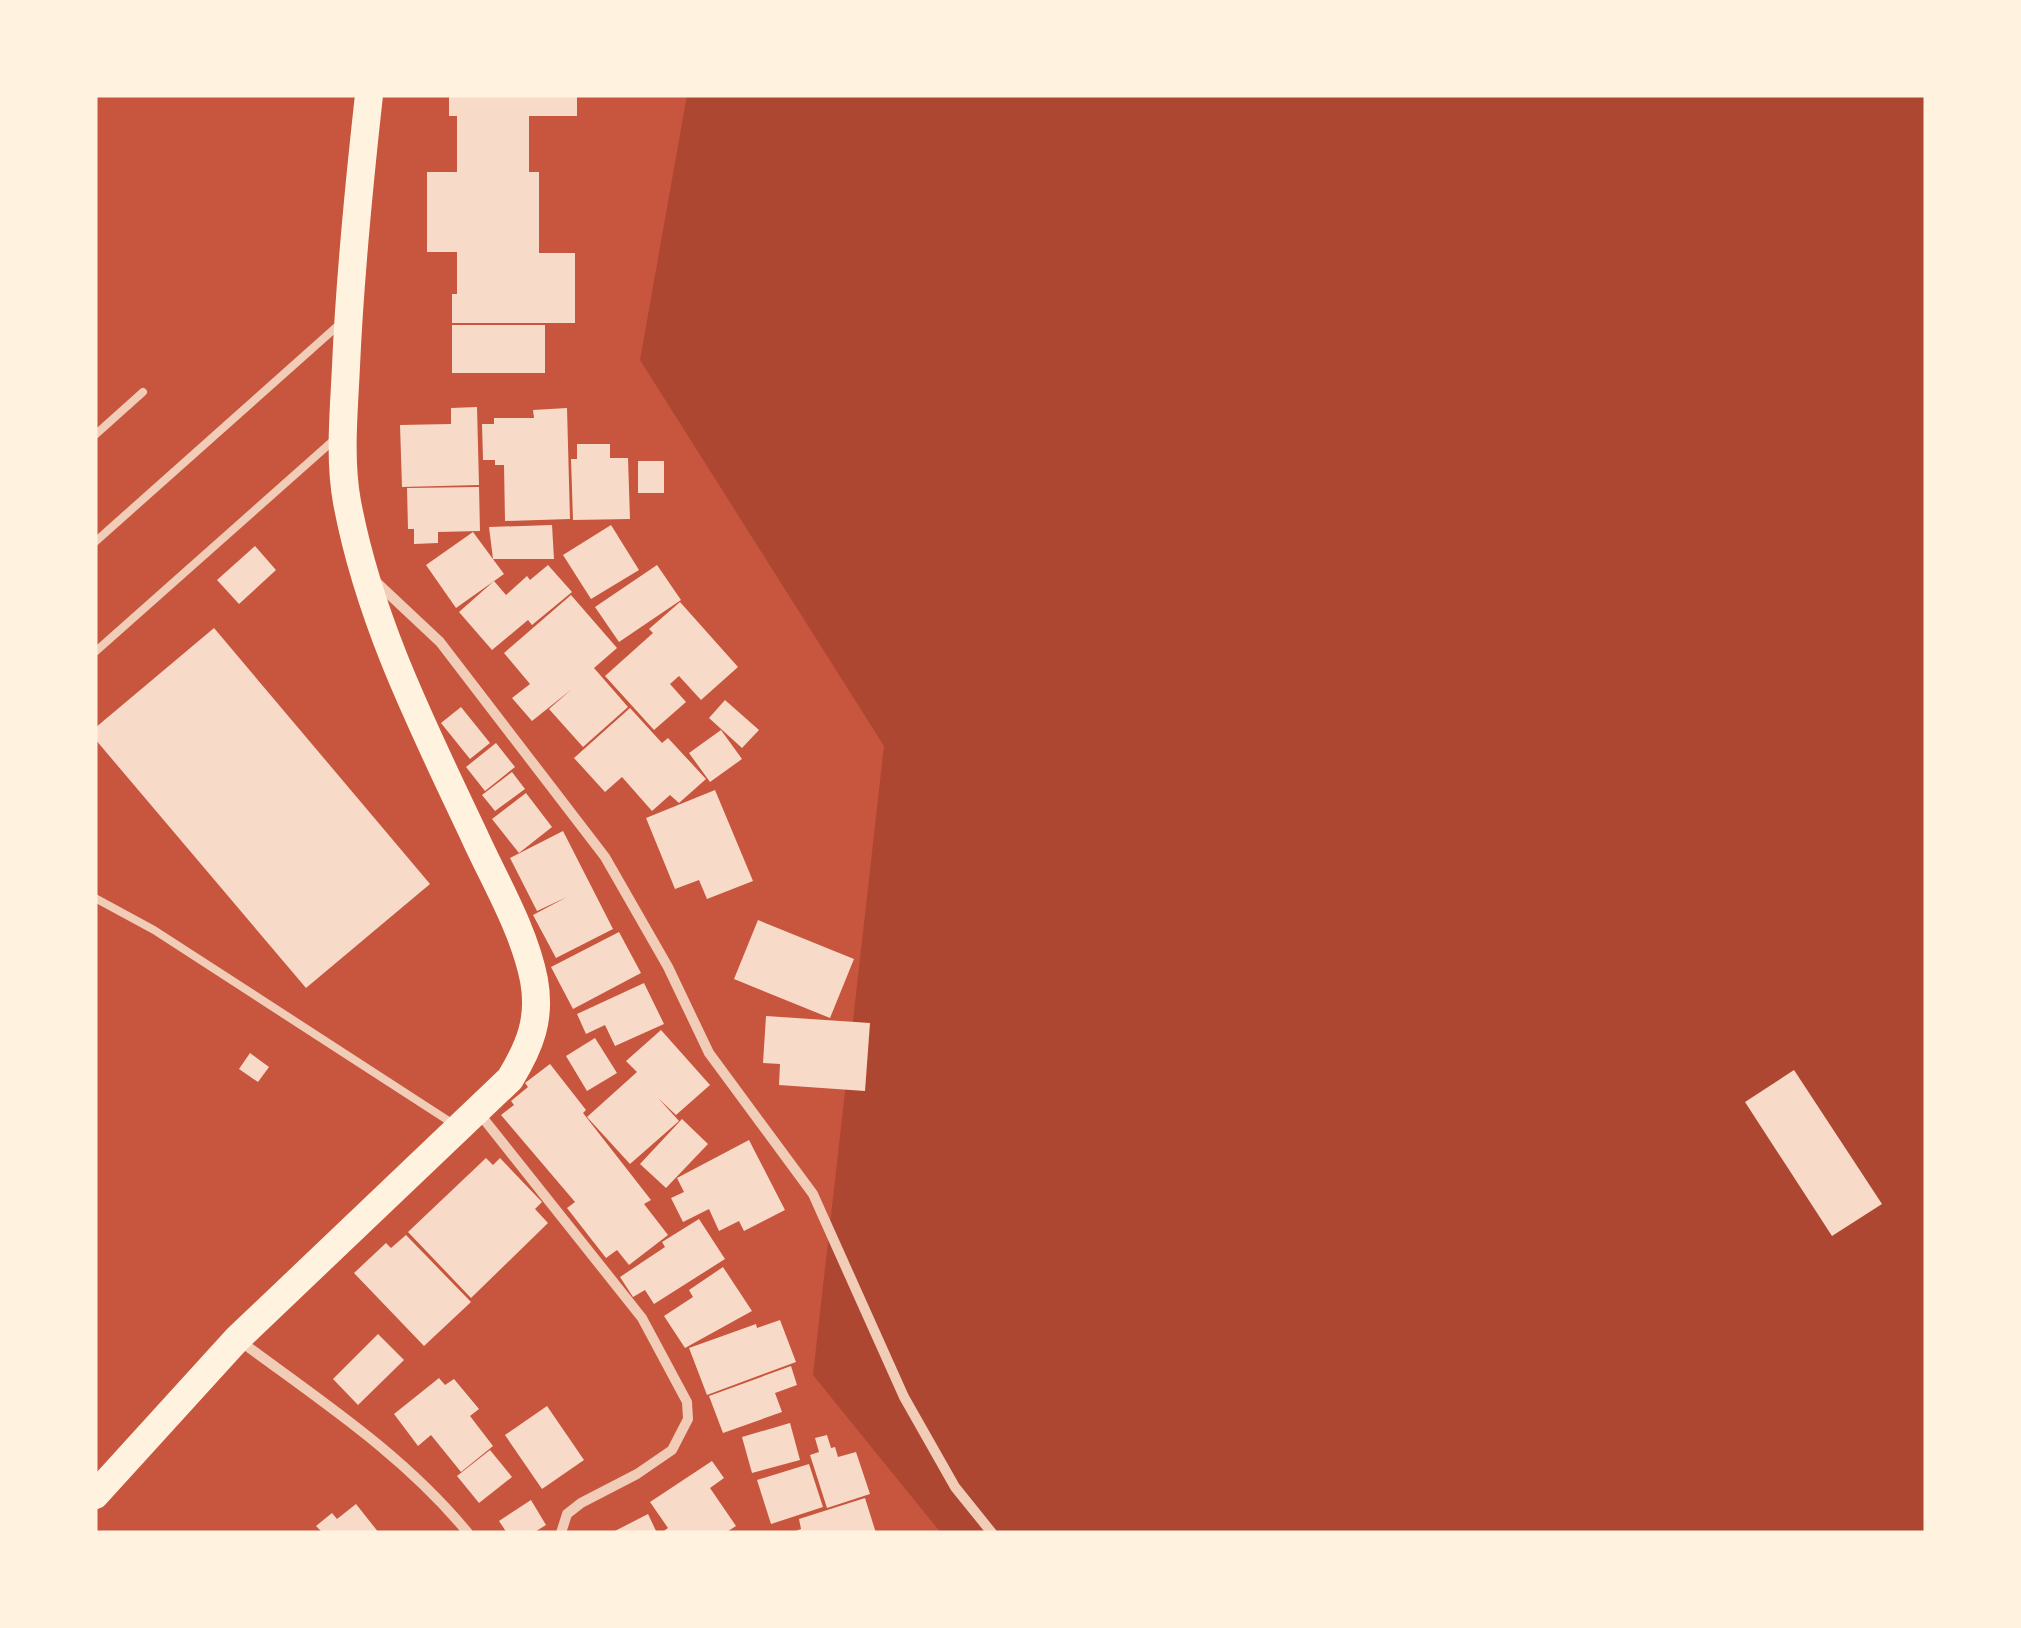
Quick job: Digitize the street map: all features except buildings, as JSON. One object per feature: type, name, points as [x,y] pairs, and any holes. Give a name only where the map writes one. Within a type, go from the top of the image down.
[{"type":"highway","points":[[95,1494],[237,1339],[510,1079],[528,1050],[537,1021],[534,979],[516,926],[393,662],[360,566],[346,497],[342,432],[348,316],[370,95]]},
{"type":"street","points":[[360,566],[440,642],[605,857],[668,968],[709,1053],[813,1194],[904,1397],[955,1487],[992,1533]]},
{"type":"street","points":[[470,1120],[642,1318],[687,1402],[688,1419],[672,1450],[637,1474],[581,1503],[567,1514],[561,1533]]},
{"type":"street","points":[[237,1339],[387,1449],[434,1492],[468,1533]]},
{"type":"lane","points":[[95,542],[348,316]]},
{"type":"lane","points":[[95,436],[144,392]]},
{"type":"lane","points":[[95,652],[342,432]]},
{"type":"lane","points":[[95,898],[470,1120]]},
{"type":"shaded area","points":[[687,95],[1926,95],[1926,1533],[941,1533],[813,1375],[884,746],[640,360]]}]
